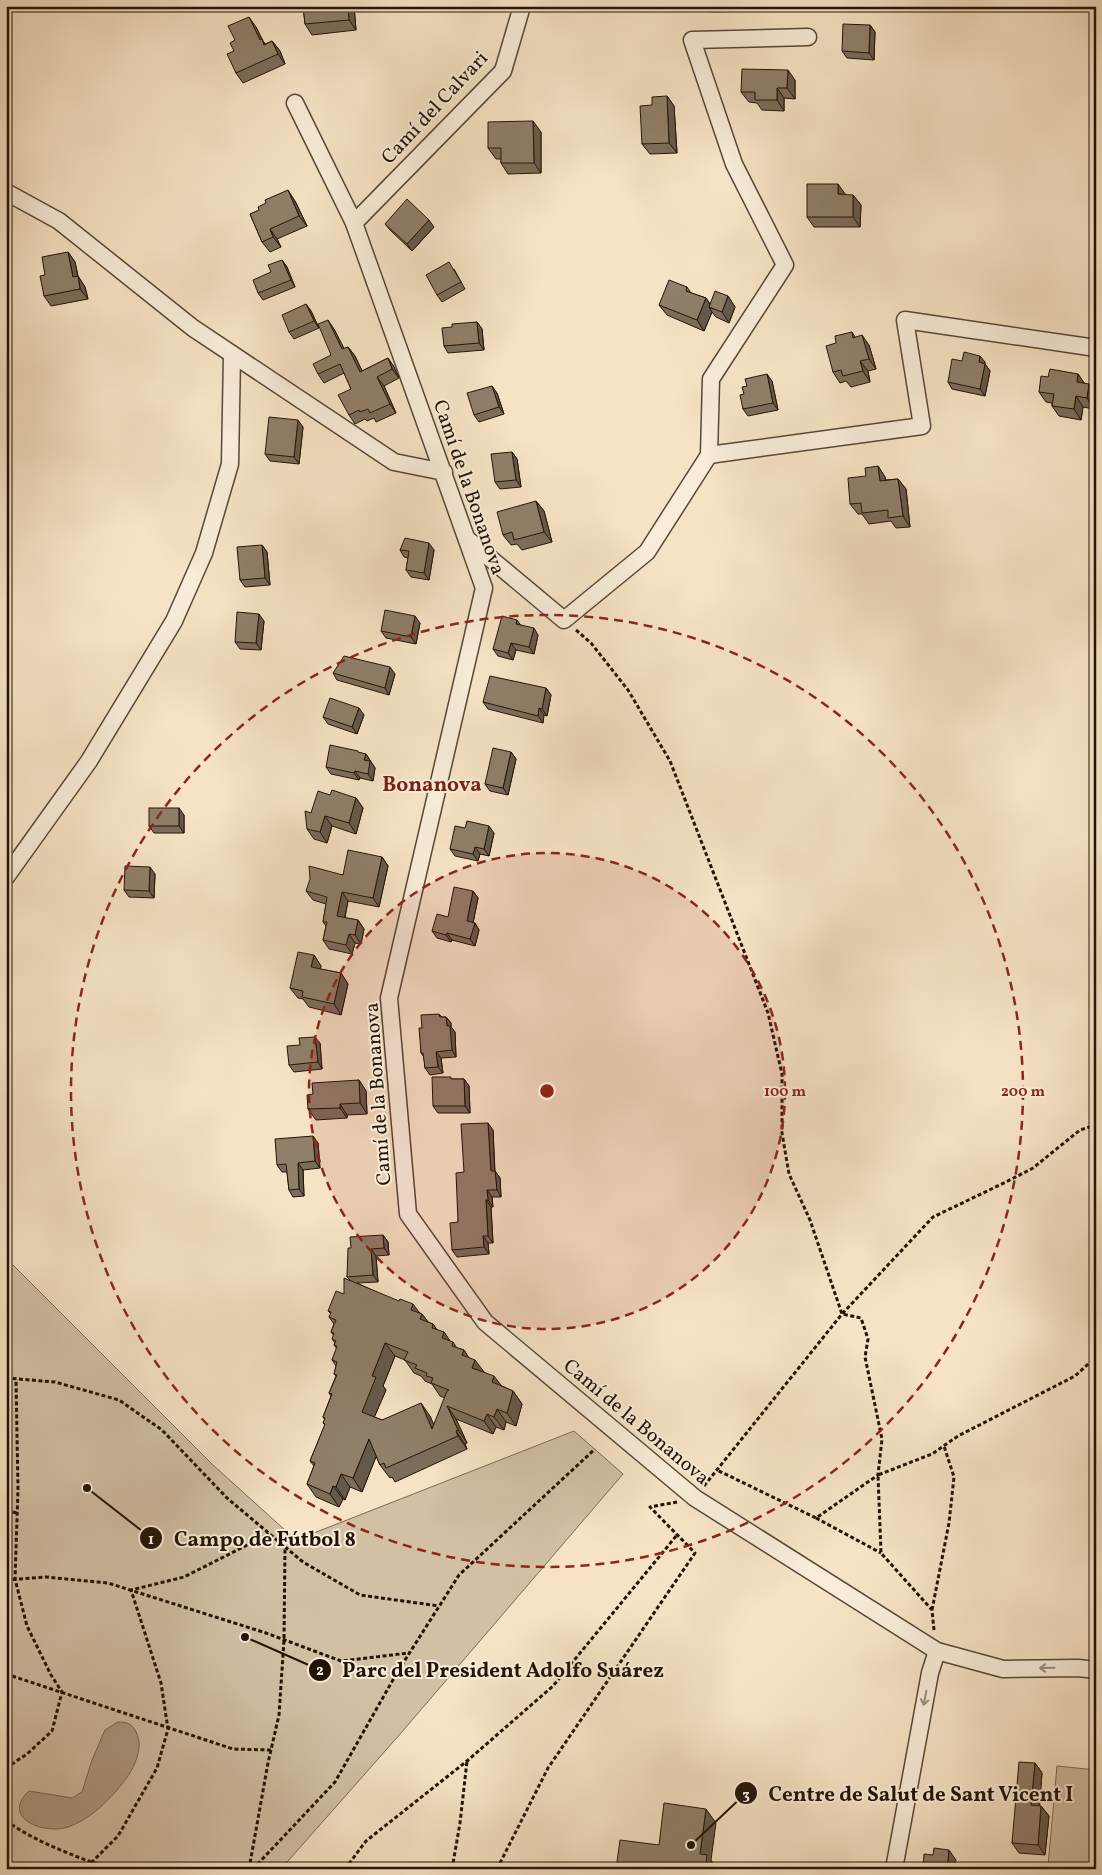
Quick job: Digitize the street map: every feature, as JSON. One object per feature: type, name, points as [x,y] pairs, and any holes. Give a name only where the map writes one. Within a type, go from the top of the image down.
[{"type":"street","name":"Camí del Calvari","points":[[354,223],[502,70],[522,6]]},
{"type":"street","points":[[465,538],[564,620],[647,552],[709,454],[711,379],[785,265],[734,164],[692,40],[808,37]]},
{"type":"street","name":"Camí de la Bonanova","points":[[295,103],[354,223],[484,588],[389,998],[408,1214],[485,1322],[695,1498],[937,1651],[1003,1669],[1078,1668],[1096,1670]]},
{"type":"street","points":[[6,192],[59,221],[192,328],[394,462],[444,472]]},
{"type":"street","points":[[709,454],[922,426],[905,320],[1096,348]]},
{"type":"street","points":[[6,877],[89,761],[169,630],[204,553],[230,464],[232,355]]},
{"type":"street","points":[[894,1869],[930,1673],[937,1651]]},
{"type":"path","points":[[564,620],[591,643],[628,690],[670,761],[768,1014],[782,1074],[782,1134],[789,1174],[810,1220],[842,1314]]},
{"type":"path","points":[[497,1869],[548,1768],[695,1553],[650,1507],[695,1498],[842,1314],[933,1217],[1033,1168],[1080,1130],[1096,1125]]},
{"type":"path","points":[[842,1314],[861,1318],[868,1339],[865,1357],[882,1439],[878,1475],[881,1553]]},
{"type":"path","points":[[816,1518],[878,1475],[932,1454],[958,1436],[1075,1376],[1096,1357]]},
{"type":"path","points":[[6,1378],[55,1382],[119,1400],[162,1430],[227,1498],[303,1562],[360,1594],[439,1606]]},
{"type":"path","points":[[6,1768],[27,1754],[52,1731],[62,1692],[51,1676],[27,1626],[16,1579],[18,1513],[16,1379]]},
{"type":"path","points":[[937,1651],[932,1610],[948,1523],[954,1477],[944,1446]]},
{"type":"path","points":[[253,1869],[335,1782],[410,1653],[459,1575],[595,1449]]},
{"type":"path","points":[[717,1470],[816,1518],[881,1553],[932,1610]]},
{"type":"path","points":[[6,1512],[18,1513]]},
{"type":"path","points":[[131,1590],[184,1578],[270,1534]]},
{"type":"path","points":[[345,1869],[366,1840],[467,1761],[552,1686],[678,1535]]},
{"type":"path","points":[[249,1869],[279,1715],[284,1640],[285,1547]]},
{"type":"path","points":[[6,1580],[46,1577],[108,1583],[266,1633],[341,1661],[410,1653]]},
{"type":"path","points":[[89,1869],[92,1862],[118,1836],[157,1768],[168,1729],[161,1683],[131,1590]]},
{"type":"path","points":[[6,1674],[233,1749],[271,1750]]},
{"type":"path","points":[[452,1869],[460,1824],[467,1761]]},
{"type":"path","points":[[6,1821],[35,1839],[111,1869]]},
{"type":"shaded area","points":[[6,1258],[213,1465],[296,1540],[574,1431],[623,1474],[401,1733],[281,1869],[6,1869]]},
{"type":"shaded area","points":[[118,1722],[128,1723],[134,1728],[138,1737],[139,1747],[131,1770],[107,1801],[82,1820],[68,1827],[58,1829],[37,1826],[22,1816],[19,1809],[21,1801],[29,1791],[72,1798],[82,1792],[92,1760],[105,1730]]},
{"type":"shaded area","points":[[1057,1766],[1096,1770],[1096,1869],[1048,1866]]},
{"type":"building","points":[[303,6],[348,6],[349,20],[305,24]]},
{"type":"building","points":[[249,17],[260,40],[262,39],[264,45],[272,41],[278,54],[236,73],[227,54],[234,51],[230,43],[235,40],[228,26]]},
{"type":"building","points":[[843,24],[870,25],[869,53],[842,51]]},
{"type":"building","points":[[742,69],[788,70],[787,88],[777,88],[777,100],[755,100],[755,92],[741,92]]},
{"type":"building","points":[[667,96],[669,143],[642,144],[640,106],[652,105],[652,97]]},
{"type":"building","points":[[533,121],[534,163],[501,163],[501,148],[488,148],[488,122]]},
{"type":"building","points":[[807,184],[838,184],[838,194],[853,195],[853,217],[807,217]]},
{"type":"building","points":[[288,190],[299,216],[270,229],[273,237],[262,242],[250,214],[259,210],[258,207],[266,203],[265,200]]},
{"type":"building","points":[[407,199],[429,220],[407,244],[385,224]]},
{"type":"building","points":[[68,252],[73,277],[78,276],[80,289],[44,296],[40,276],[45,275],[42,257]]},
{"type":"building","points":[[282,260],[291,280],[258,293],[253,280],[271,272],[268,265]]},
{"type":"building","points":[[449,262],[461,282],[437,295],[426,275]]},
{"type":"building","points":[[669,280],[687,287],[686,291],[706,298],[697,320],[659,305]]},
{"type":"building","points":[[715,291],[728,296],[722,312],[709,307]]},
{"type":"building","points":[[306,304],[314,321],[289,332],[282,315]]},
{"type":"building","points":[[328,320],[342,349],[348,347],[360,372],[388,358],[392,369],[377,377],[390,404],[370,413],[368,409],[360,412],[359,410],[349,415],[338,395],[351,389],[340,364],[318,374],[313,364],[331,355],[318,324]]},
{"type":"building","points":[[477,322],[479,343],[444,346],[442,328],[452,327],[452,324]]},
{"type":"building","points":[[852,332],[853,338],[862,335],[869,359],[860,361],[863,371],[843,376],[841,370],[833,372],[826,346],[836,343],[835,336]]},
{"type":"building","points":[[964,352],[980,356],[979,362],[985,364],[980,389],[948,382],[952,359],[962,361]]},
{"type":"building","points":[[1050,369],[1078,374],[1077,382],[1089,384],[1087,398],[1076,396],[1074,409],[1052,406],[1054,394],[1039,392],[1041,376],[1048,377]]},
{"type":"building","points":[[767,374],[773,403],[743,409],[740,395],[744,394],[742,387],[747,386],[745,379]]},
{"type":"building","points":[[492,386],[499,407],[474,415],[467,393]]},
{"type":"building","points":[[269,417],[298,420],[294,457],[265,454]]},
{"type":"building","points":[[512,452],[516,480],[495,482],[491,454]]},
{"type":"building","points":[[878,466],[880,481],[898,479],[903,516],[888,518],[888,510],[862,513],[861,503],[850,504],[848,478],[866,476],[865,468]]},
{"type":"building","points":[[536,501],[544,532],[514,540],[512,532],[503,535],[497,512]]},
{"type":"building","points":[[405,538],[429,543],[424,573],[406,570],[409,551],[400,550]]},
{"type":"building","points":[[262,545],[265,578],[240,580],[237,547]]},
{"type":"building","points":[[385,610],[415,616],[411,637],[381,631]]},
{"type":"building","points":[[237,612],[259,614],[256,643],[235,642]]},
{"type":"building","points":[[502,616],[517,620],[516,624],[534,628],[529,647],[511,643],[508,653],[493,649]]},
{"type":"building","points":[[344,656],[390,667],[385,688],[333,673]]},
{"type":"building","points":[[490,676],[546,688],[542,709],[539,708],[538,716],[483,702]]},
{"type":"building","points":[[330,698],[359,708],[352,727],[323,717]]},
{"type":"building","points":[[330,745],[366,754],[364,760],[370,761],[368,774],[326,767]]},
{"type":"building","points":[[493,748],[511,752],[503,788],[485,784]]},
{"type":"building","points":[[332,790],[356,798],[349,823],[325,816],[320,832],[307,829],[305,811],[311,813],[318,791],[330,795]]},
{"type":"building","points":[[149,808],[179,808],[179,826],[149,826]]},
{"type":"building","points":[[467,821],[489,826],[484,849],[475,847],[473,854],[450,849],[455,826],[465,828]]},
{"type":"building","points":[[348,850],[382,857],[373,898],[342,892],[337,916],[358,920],[355,935],[349,934],[346,945],[323,940],[327,922],[323,922],[327,897],[306,891],[310,879],[309,866],[343,875]]},
{"type":"building","points":[[125,866],[150,867],[149,891],[124,890]]},
{"type":"building","points":[[454,887],[473,891],[467,921],[475,923],[470,939],[432,931],[437,914],[448,917]]},
{"type":"building","points":[[298,952],[314,955],[311,967],[341,973],[334,1004],[302,997],[303,991],[290,988]]},
{"type":"building","points":[[439,1014],[440,1017],[446,1017],[447,1026],[450,1026],[452,1050],[436,1052],[438,1067],[425,1068],[423,1053],[421,1053],[419,1028],[422,1028],[421,1015]]},
{"type":"building","points":[[315,1037],[318,1062],[289,1065],[287,1046],[300,1045],[299,1038]]},
{"type":"building","points":[[432,1077],[464,1079],[465,1106],[433,1106]]},
{"type":"building","points":[[359,1080],[360,1103],[340,1104],[340,1108],[308,1109],[307,1095],[313,1094],[312,1083]]},
{"type":"building","points":[[488,1123],[491,1171],[495,1171],[497,1190],[487,1190],[488,1236],[483,1236],[484,1247],[452,1250],[450,1223],[458,1222],[456,1173],[464,1172],[461,1124]]},
{"type":"building","points":[[313,1136],[315,1161],[298,1163],[299,1189],[289,1190],[286,1164],[277,1165],[275,1139]]},
{"type":"building","points":[[383,1235],[384,1248],[371,1249],[373,1275],[347,1277],[348,1248],[351,1248],[350,1237]]},
{"type":"building","points":[[344,1278],[399,1301],[400,1299],[413,1304],[411,1310],[422,1314],[420,1319],[433,1324],[432,1328],[444,1332],[442,1338],[453,1342],[452,1346],[464,1350],[462,1355],[475,1360],[472,1368],[494,1376],[492,1382],[513,1391],[507,1413],[497,1409],[494,1417],[487,1414],[484,1421],[447,1406],[458,1430],[456,1431],[458,1436],[386,1468],[384,1463],[380,1465],[369,1439],[353,1478],[341,1474],[336,1487],[333,1486],[330,1494],[307,1484],[315,1463],[310,1461],[325,1424],[323,1423],[325,1418],[323,1417],[332,1394],[329,1393],[337,1375],[334,1374],[337,1362],[332,1360],[337,1346],[334,1345],[336,1341],[332,1339],[334,1333],[331,1332],[336,1320],[329,1317],[331,1312],[328,1311],[336,1291],[344,1294]],"holes":[[[385,1343],[408,1352],[404,1360],[417,1365],[415,1368],[427,1373],[426,1376],[433,1378],[431,1383],[449,1390],[432,1429],[421,1403],[382,1420],[362,1412],[376,1377],[372,1376]]]},
{"type":"building","points":[[1019,1762],[1035,1763],[1031,1805],[1041,1806],[1038,1845],[1012,1843]]},
{"type":"building","points":[[664,1803],[706,1809],[700,1854],[707,1855],[705,1869],[616,1869],[620,1840],[659,1845]]},
{"type":"building","points":[[934,1848],[949,1850],[947,1869],[923,1869],[924,1854],[933,1855]]},
{"type":"place","name":"Campo de Fútbol 8","points":[[87,1488]]},
{"type":"place","name":"Parc del President Adolfo Suárez","points":[[245,1637]]},
{"type":"place","name":"Centre de Salut de Sant Vicent I","points":[[691,1845]]},
{"type":"district","name":"Bonanova","points":[[432,784]]}]
